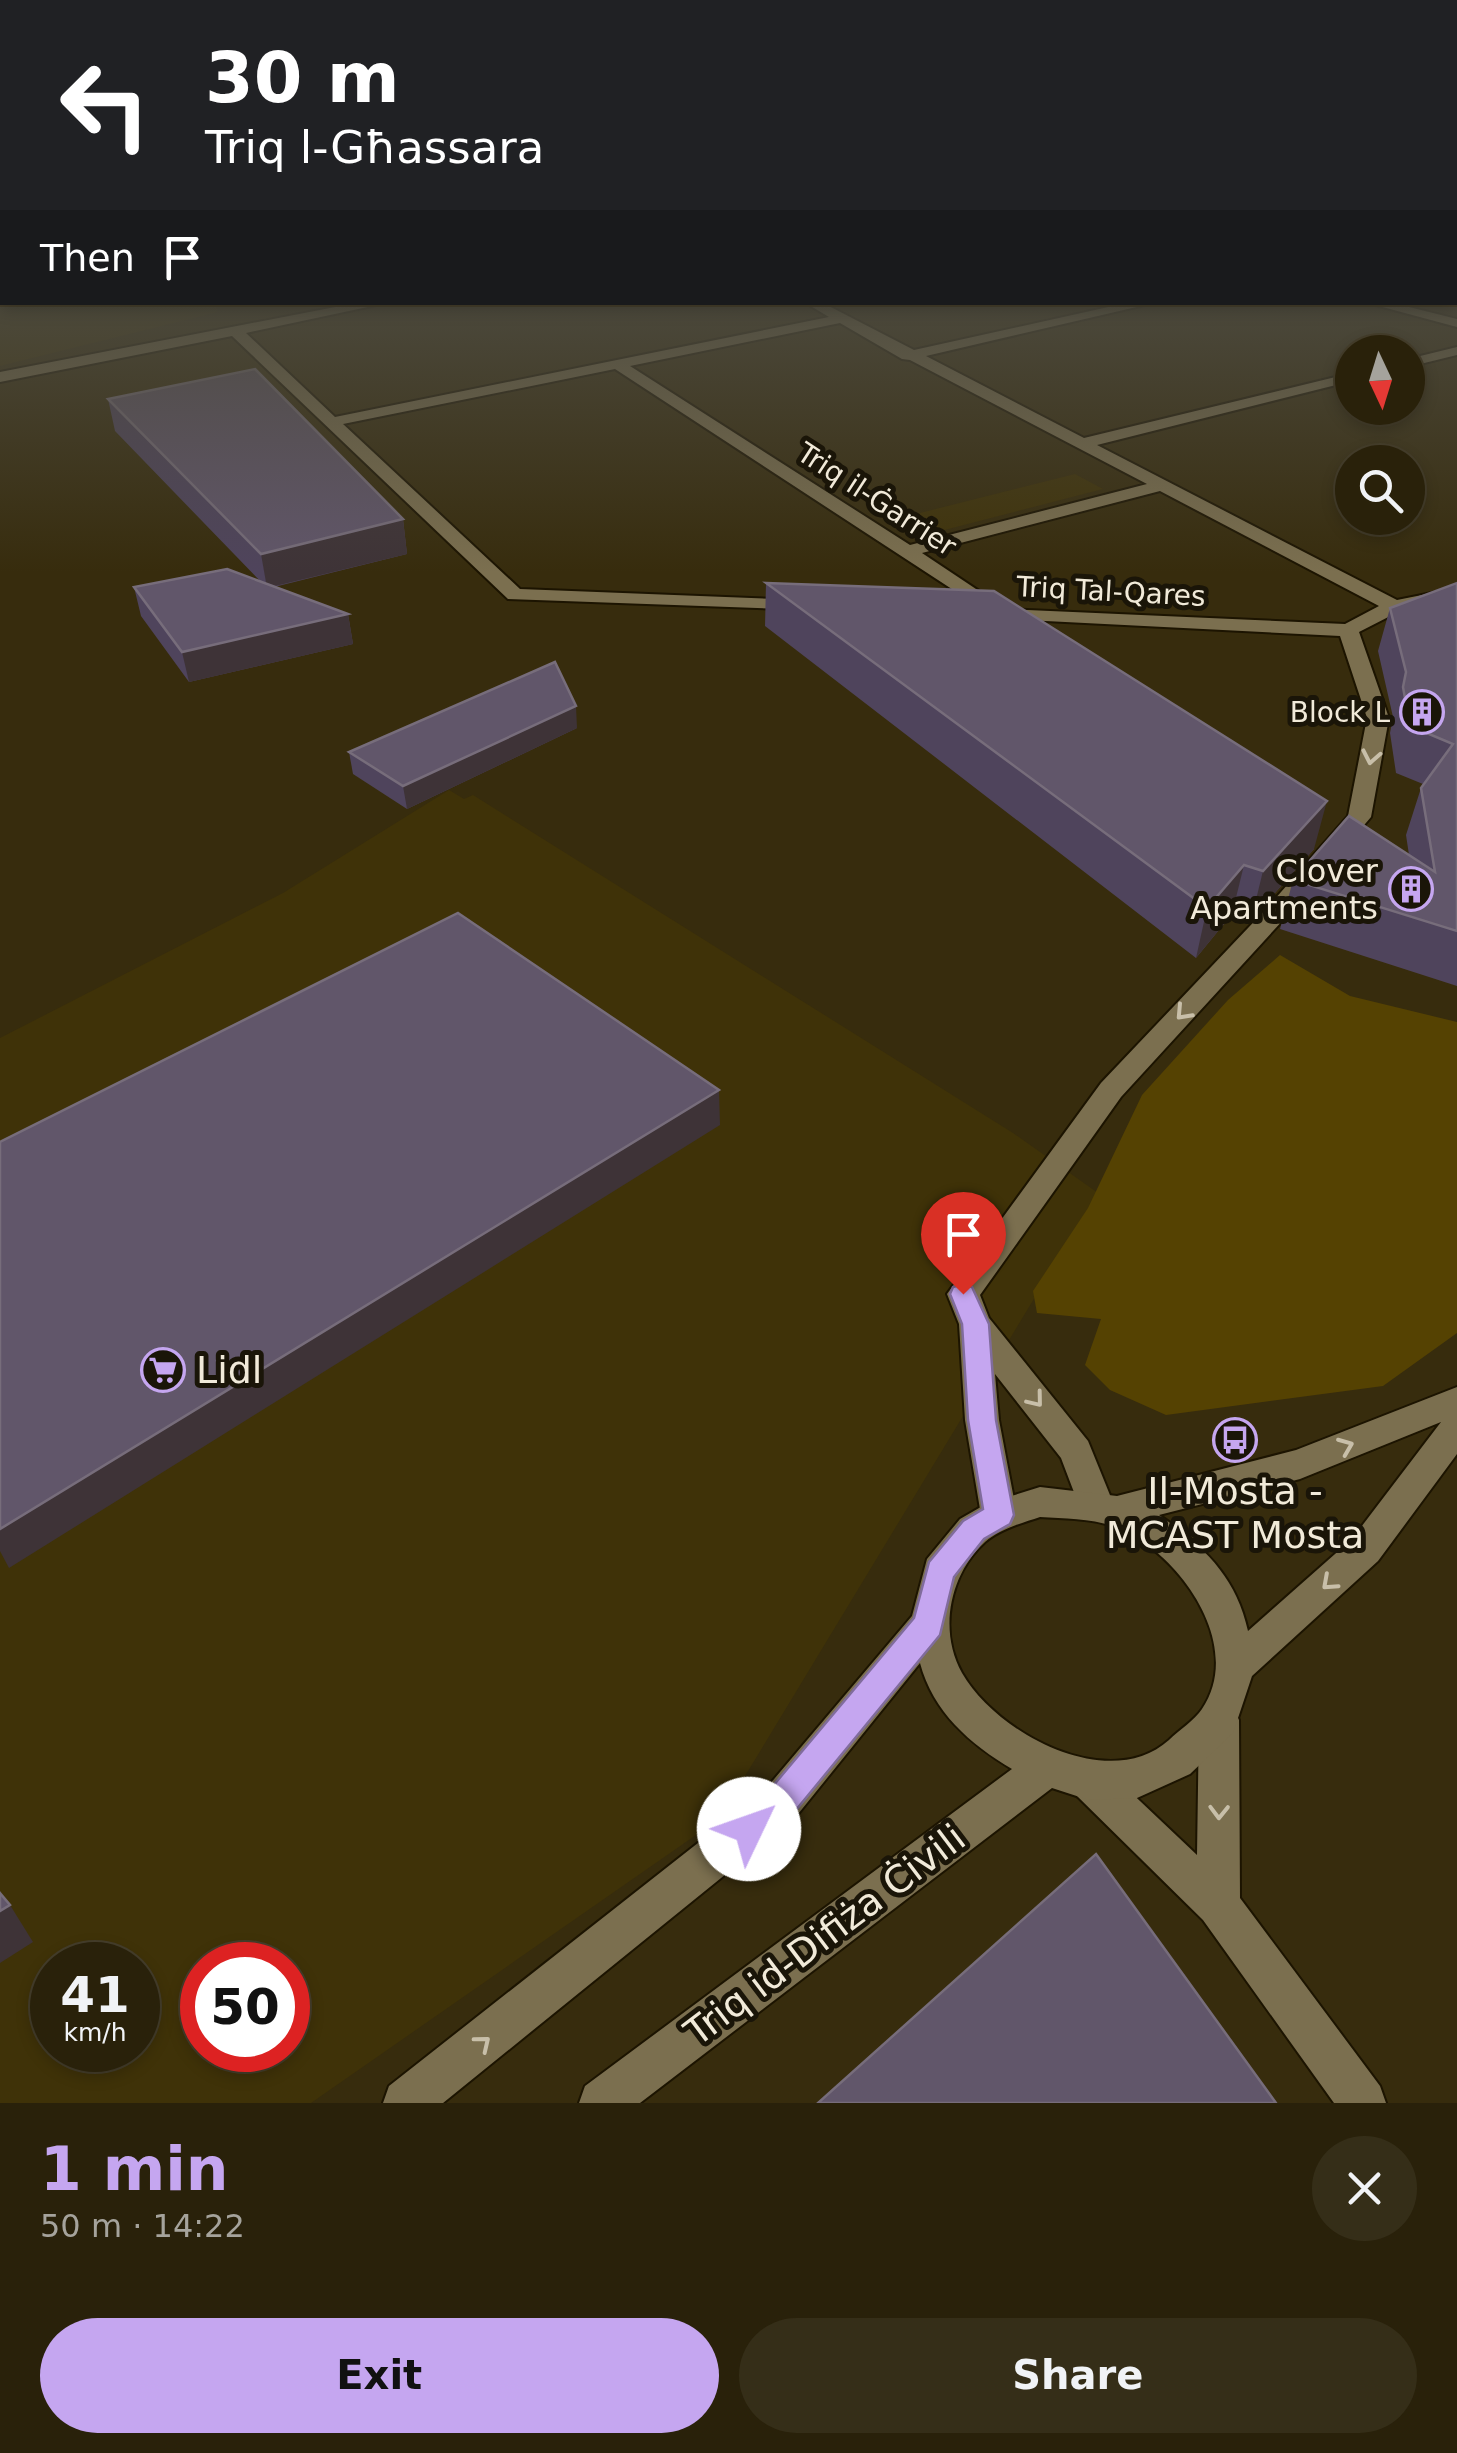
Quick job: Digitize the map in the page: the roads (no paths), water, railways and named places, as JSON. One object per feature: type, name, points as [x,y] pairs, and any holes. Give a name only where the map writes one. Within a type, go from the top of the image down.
[{"type":"street","points":[[284,376],[515,595],[827,607]]},
{"type":"street","points":[[332,422],[568,376]]},
{"type":"street","name":"Triq il-Ġarrier","points":[[636,376],[1003,614]]},
{"type":"street","points":[[948,376],[1085,443],[1160,486],[1394,606]]},
{"type":"street","points":[[1085,443],[1335,381]]},
{"type":"street","points":[[908,551],[1160,486]]},
{"type":"street","points":[[999,1515],[982,1420],[969,1309],[1111,1090],[1276,913],[1359,817],[1378,718],[1348,630],[1394,606],[1457,594]]},
{"type":"street","name":"Triq Tal-Qares","points":[[964,612],[1348,630]]},
{"type":"street","points":[[969,1309],[1076,1451],[1107,1508]]},
{"type":"street","points":[[1107,1508],[1300,1464],[1457,1401]]},
{"type":"street","points":[[1236,1666],[1365,1550],[1457,1427]]},
{"type":"street","points":[[406,2103],[779,1804],[928,1624],[940,1571],[973,1530],[999,1515],[1040,1502],[1107,1508],[1140,1522],[1190,1558],[1224,1608],[1236,1666],[1220,1720],[1218,1905]]},
{"type":"street","points":[[928,1624],[945,1682],[986,1732],[1047,1767],[1089,1780],[1137,1778],[1176,1760],[1220,1720]]},
{"type":"street","name":"Triq id-Difiża Ċivili","points":[[602,2103],[1047,1767]]},
{"type":"street","points":[[1089,1780],[1218,1905],[1364,2103]]},
{"type":"place","name":"Block L","points":[[1422,712]]},
{"type":"place","name":"Clover Apartments","points":[[1411,889]]},
{"type":"place","name":"Lidl","points":[[163,1370]]},
{"type":"place","name":"Il-Mosta - MCAST Mosta","points":[[1235,1440]]}]
